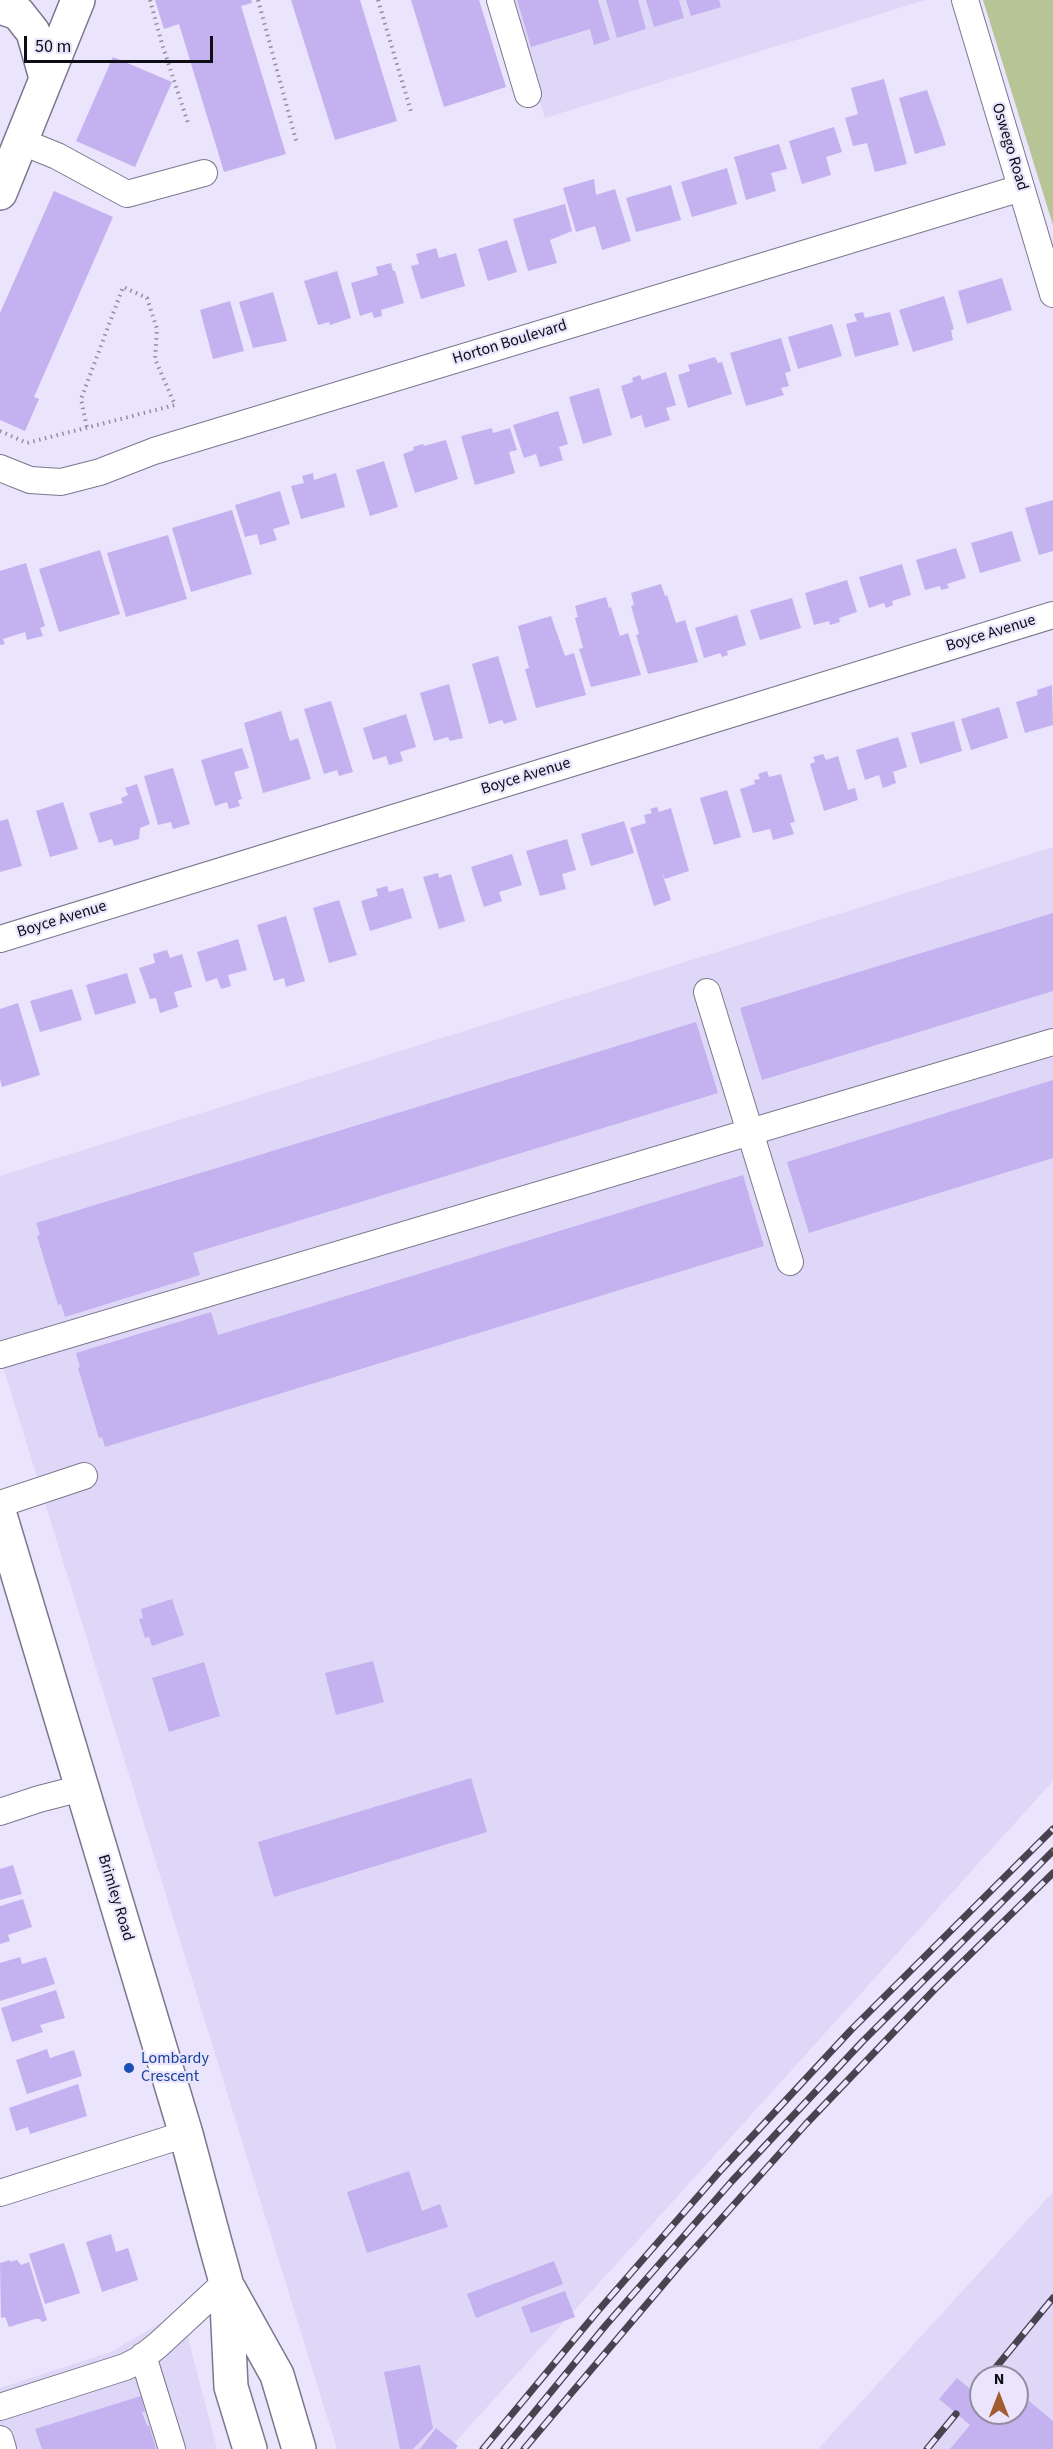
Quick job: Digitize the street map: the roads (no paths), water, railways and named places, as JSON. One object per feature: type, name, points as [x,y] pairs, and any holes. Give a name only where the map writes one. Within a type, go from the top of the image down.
[{"type":"main road","points":[[0,193],[78,0]]},
{"type":"main road","points":[[0,7],[18,14],[33,32],[46,78]]},
{"type":"main road","name":"Brimley Road","points":[[0,1515],[186,2134],[226,2282],[231,2387],[250,2449]]},
{"type":"main road","name":"Brimley Road","points":[[226,2282],[277,2375],[299,2449]]},
{"type":"street","points":[[500,0],[528,94]]},
{"type":"street","name":"Oswego Road","points":[[965,0],[1053,294]]},
{"type":"street","points":[[20,141],[57,156],[127,194],[204,173]]},
{"type":"street","name":"Horton Boulevard","points":[[0,468],[30,480],[61,482],[100,472],[154,452],[1021,188]]},
{"type":"street","name":"Boyce Avenue","points":[[0,939],[1053,615]]},
{"type":"street","points":[[707,992],[790,1262]]},
{"type":"street","points":[[0,1355],[1053,1042]]},
{"type":"street","points":[[0,1503],[84,1476]]},
{"type":"street","points":[[0,1812],[82,1788]]},
{"type":"street","points":[[0,2193],[186,2134]]},
{"type":"street","points":[[0,2408],[125,2367],[158,2345],[226,2282]]},
{"type":"street","points":[[143,2356],[172,2449]]},
{"type":"street","points":[[0,2439],[3,2449]]},
{"type":"railway","points":[[483,2449],[597,2312],[721,2170],[851,2030],[1053,1829]]},
{"type":"railway","points":[[504,2449],[606,2325],[732,2181],[862,2042],[1053,1851]]},
{"type":"railway","points":[[524,2449],[679,2266],[806,2124],[935,1989],[1053,1873]]},
{"type":"railway","points":[[998,2365],[1053,2298]]},
{"type":"railway","points":[[927,2449],[956,2414]]},
{"type":"place","name":"Lombardy Crescent","points":[[129,2068]]}]
